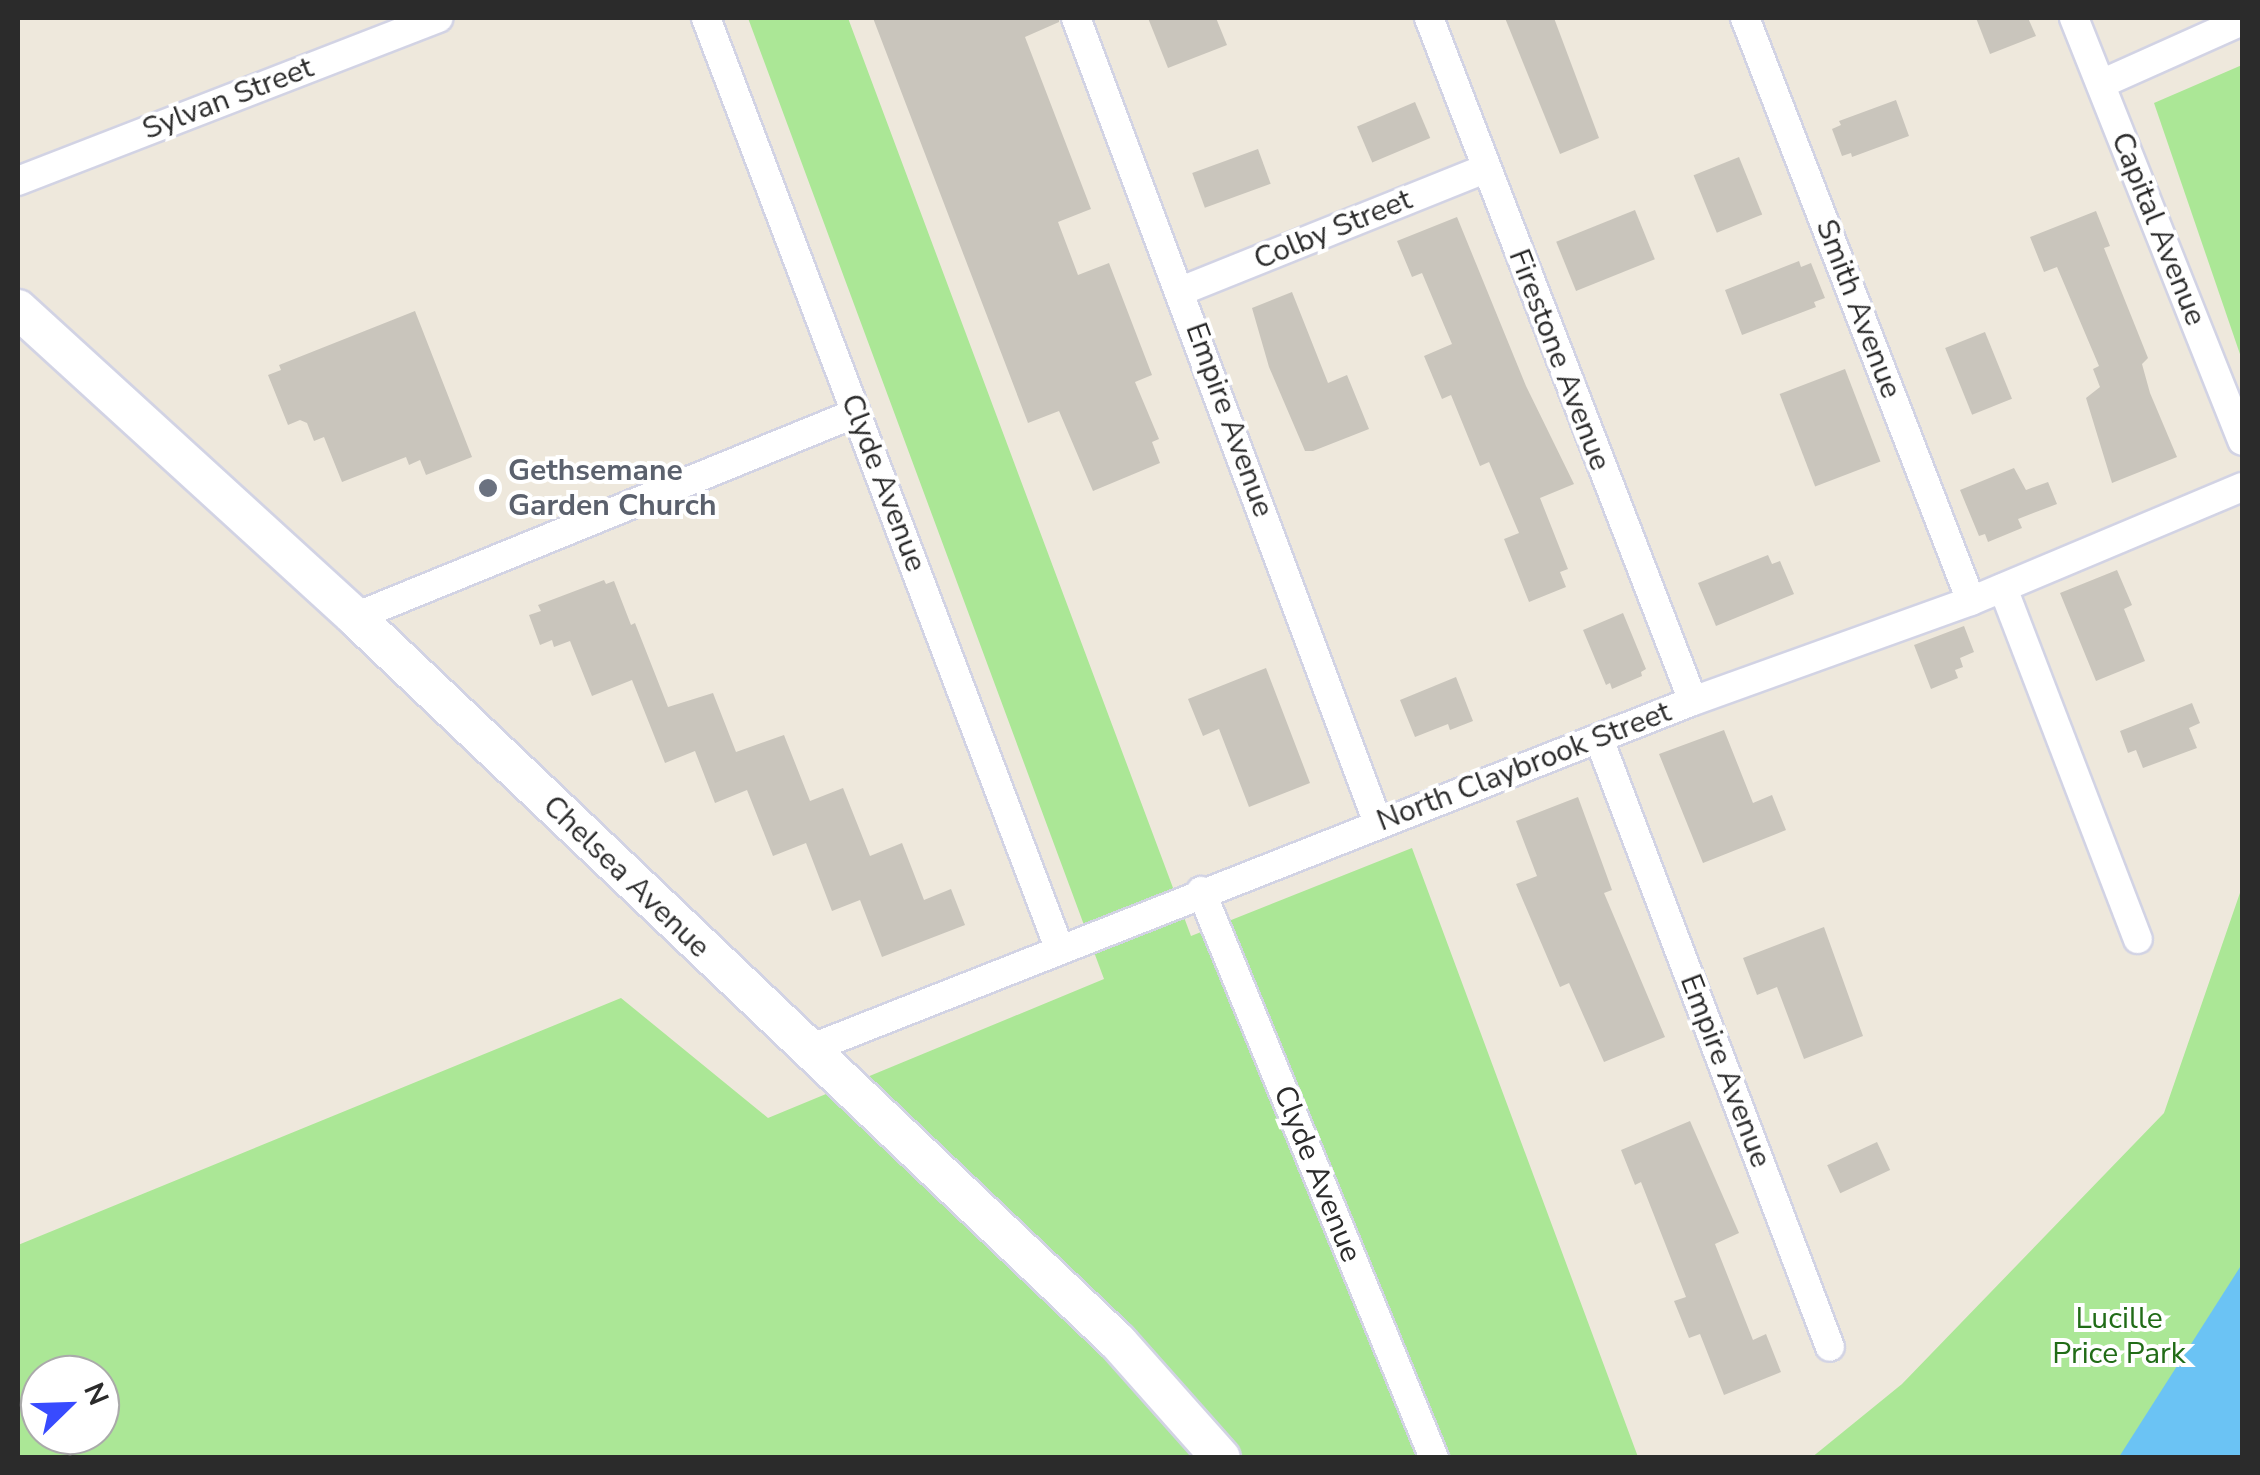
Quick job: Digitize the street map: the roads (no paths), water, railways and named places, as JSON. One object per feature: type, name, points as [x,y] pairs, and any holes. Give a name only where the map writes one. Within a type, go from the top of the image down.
[{"type":"main road","name":"Chelsea Avenue","points":[[18,309],[354,618],[1118,1342],[1221,1458]]},
{"type":"street","name":"Sylvan Street","points":[[18,181],[438,18]]},
{"type":"street","name":"Clyde Avenue","points":[[706,18],[1060,948]]},
{"type":"street","name":"Empire Avenue","points":[[1076,18],[1182,290],[1378,824]]},
{"type":"street","name":"Firestone Avenue","points":[[1429,18],[1692,701]]},
{"type":"street","name":"Smith Avenue","points":[[1744,18],[1972,601]]},
{"type":"street","name":"Capital Avenue","points":[[2074,18],[2242,441]]},
{"type":"street","points":[[2100,84],[2242,21]]},
{"type":"street","name":"Colby Street","points":[[1182,290],[1485,169]]},
{"type":"street","points":[[354,618],[856,413]]},
{"type":"street","name":"North Claybrook Street","points":[[807,1050],[1692,701],[1972,601],[2242,487]]},
{"type":"street","points":[[2003,588],[2138,940]]},
{"type":"street","name":"Empire Avenue","points":[[1599,739],[1830,1347]]},
{"type":"street","name":"Clyde Avenue","points":[[1201,892],[1434,1458]]},
{"type":"water","points":[[2242,1264],[2242,1457],[2119,1457]]},
{"type":"place","name":"Gethsemane Garden Church","points":[[488,488]]},
{"type":"park label","name":"Lucille Price Park","points":[[2119,1336]]}]
